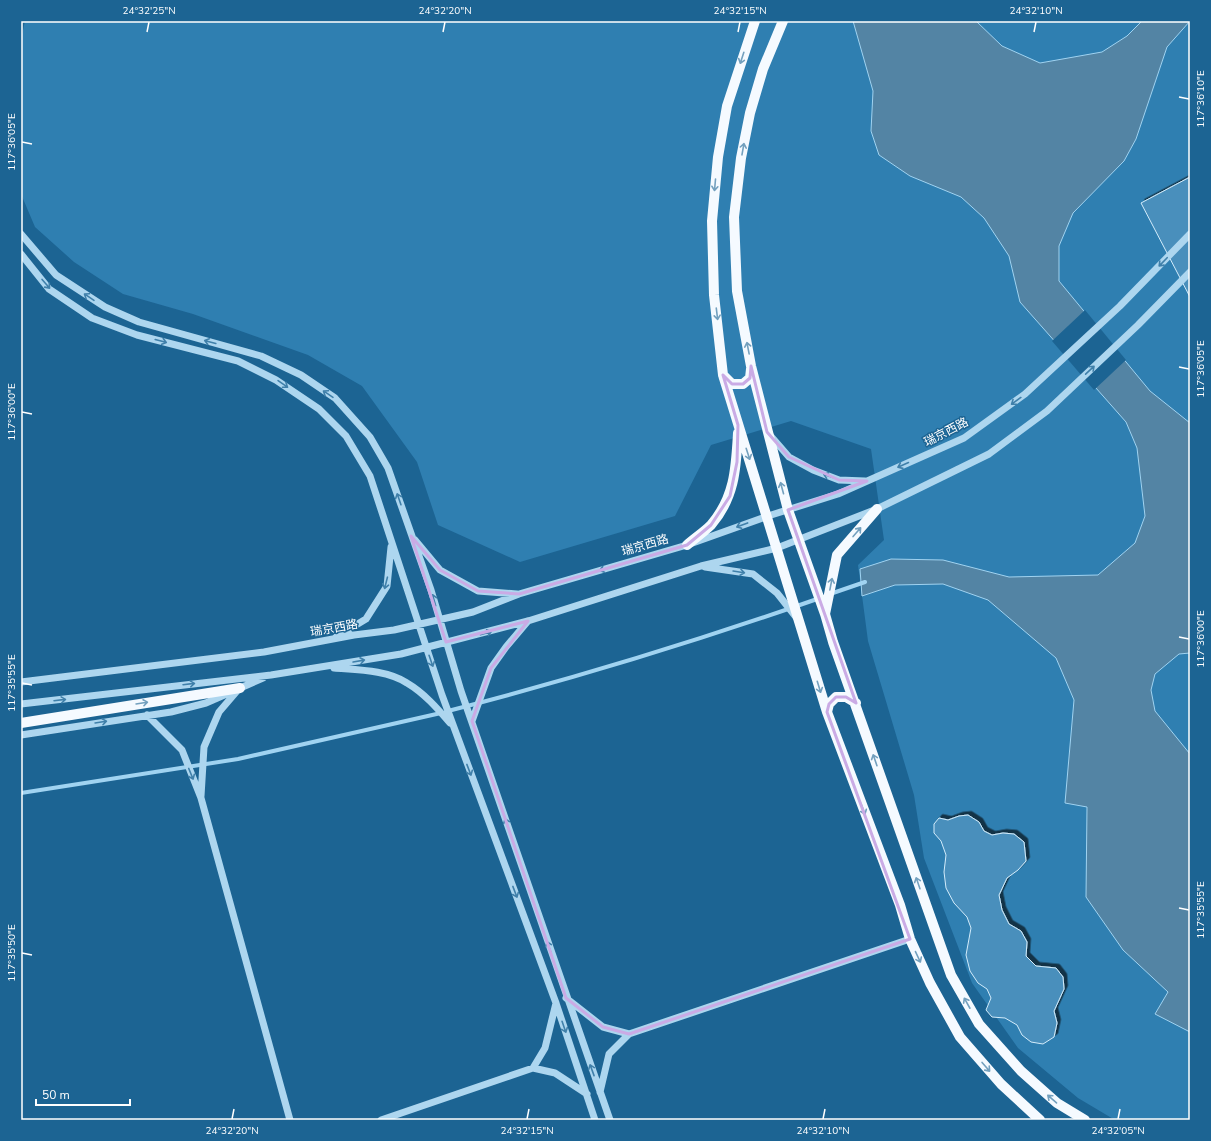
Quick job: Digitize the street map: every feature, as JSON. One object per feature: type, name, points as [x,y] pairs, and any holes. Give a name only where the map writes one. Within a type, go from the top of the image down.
[{"type":"main road","points":[[754,21],[728,106],[718,157],[712,221],[714,295],[723,375],[768,516],[783,570],[827,712],[900,905],[910,939],[930,983],[960,1037],[1000,1084],[1040,1120]]},
{"type":"main road","points":[[782,26],[763,70],[750,113],[741,158],[734,217],[737,292],[751,366],[788,510],[951,975],[979,1024],[1020,1071],[1057,1103],[1085,1120]]},
{"type":"main road","points":[[723,375],[732,384],[743,384],[750,378],[751,366]]},
{"type":"main road","points":[[687,545],[711,525],[730,496],[737,462],[738,425]]},
{"type":"main road","points":[[825,614],[837,555],[877,509]]},
{"type":"main road","points":[[21,723],[240,688]]},
{"type":"main road","points":[[827,712],[829,704],[836,697],[846,697],[856,703]]},
{"type":"street","points":[[21,234],[56,274],[105,307],[139,322],[261,356],[301,375],[335,398],[370,437],[388,468],[412,536],[440,620],[461,691],[476,730],[566,998],[610,1120]]},
{"type":"street","name":"瑞京西路","points":[[21,682],[264,652],[419,625],[473,612],[519,594],[687,545],[768,516],[838,494],[964,438],[1025,394],[1120,306],[1190,234]]},
{"type":"street","points":[[21,254],[49,289],[92,318],[137,335],[238,361],[276,380],[319,409],[346,436],[370,476],[391,544],[452,725],[556,1003],[595,1120]]},
{"type":"street","points":[[21,704],[271,675],[326,667],[426,648],[528,621],[701,566],[777,548],[799,540],[877,509],[989,454],[1047,411],[1138,325],[1190,272]]},
{"type":"street","points":[[767,432],[789,457],[813,470],[840,480],[867,481]]},
{"type":"street","points":[[412,536],[440,570],[478,592],[519,594]]},
{"type":"street","points":[[332,639],[366,619],[387,586],[391,544]]},
{"type":"street","points":[[701,566],[753,574],[777,593],[799,622]]},
{"type":"street","points":[[472,721],[491,668],[506,647],[528,621]]},
{"type":"street","points":[[326,667],[378,673],[406,682],[428,698],[452,725]]},
{"type":"street","points":[[21,735],[148,714],[170,712],[206,703],[271,675]]},
{"type":"street","points":[[200,798],[204,747],[219,712],[240,688]]},
{"type":"street","points":[[148,714],[182,750],[200,798],[290,1120]]},
{"type":"street","points":[[600,1092],[609,1054],[629,1034],[910,939]]},
{"type":"street","points":[[566,998],[603,1027],[629,1034]]},
{"type":"street","points":[[533,1068],[545,1048],[556,1003]]},
{"type":"street","points":[[381,1120],[533,1068],[555,1073],[587,1094]]},
{"type":"highlighted area","points":[[751,366],[767,432],[789,457],[839,480],[867,481],[788,510],[856,703],[846,697],[836,697],[829,704],[827,712],[910,939],[629,1034],[603,1027],[566,998],[472,721],[491,668],[528,621],[446,642],[411,536],[440,570],[478,591],[519,594],[687,545],[711,525],[730,496],[737,462],[738,425],[723,375],[732,384],[743,384],[750,378]]},
{"type":"shaded area","points":[[25,21],[1190,21],[1190,1120],[1115,1120],[1078,1098],[1018,1048],[972,983],[924,858],[914,795],[868,641],[858,565],[884,540],[871,449],[791,421],[711,445],[675,516],[520,562],[438,525],[417,462],[362,386],[308,355],[193,314],[123,294],[74,262],[35,227],[21,194],[21,39]]},
{"type":"shaded area","points":[[853,21],[976,21],[1002,46],[1040,63],[1102,52],[1127,36],[1142,21],[1190,21],[1167,47],[1136,139],[1124,161],[1073,213],[1059,246],[1059,281],[1150,391],[1190,423],[1190,653],[1179,654],[1155,674],[1151,690],[1155,711],[1190,754],[1190,1032],[1155,1014],[1168,992],[1123,950],[1086,897],[1087,807],[1065,803],[1074,700],[1056,658],[988,600],[943,584],[895,585],[862,596],[860,569],[891,559],[943,560],[1009,577],[1098,575],[1135,543],[1145,516],[1137,448],[1126,422],[1020,302],[1009,256],[984,218],[961,197],[910,176],[879,155],[871,131],[873,91]]},
{"type":"pier","points":[[1085,310],[1126,360],[1094,390],[1052,341]]},
{"type":"building","points":[[1190,177],[1190,297],[1141,203]]},
{"type":"building","points":[[968,815],[979,822],[984,831],[992,835],[1003,833],[1014,834],[1024,842],[1026,861],[1018,870],[1007,878],[999,895],[1002,910],[1009,924],[1021,931],[1027,942],[1026,956],[1036,966],[1056,968],[1063,977],[1064,989],[1054,1011],[1057,1023],[1054,1037],[1043,1044],[1031,1042],[1022,1035],[1017,1025],[1005,1018],[992,1017],[986,1010],[991,998],[987,989],[978,983],[970,971],[966,955],[971,928],[967,917],[954,903],[946,888],[944,872],[946,855],[941,841],[934,833],[934,824],[939,818],[948,820],[959,816]]},
{"type":"waterway","points":[[830,594],[865,582]]},
{"type":"waterway","points":[[448,711],[635,659],[820,598]]},
{"type":"waterway","points":[[21,793],[238,759],[441,713]]}]
